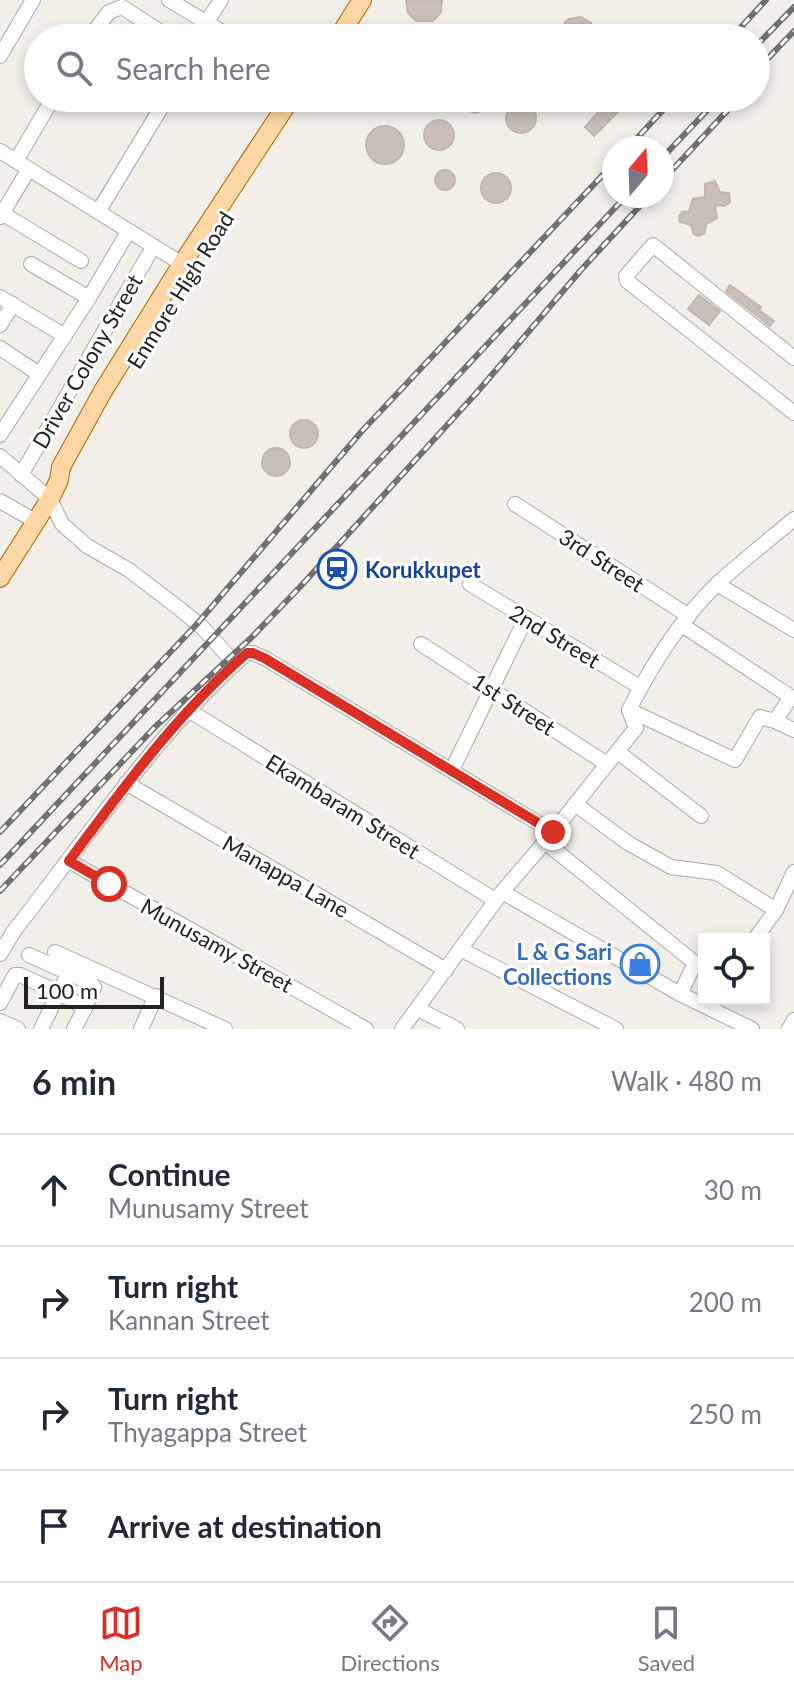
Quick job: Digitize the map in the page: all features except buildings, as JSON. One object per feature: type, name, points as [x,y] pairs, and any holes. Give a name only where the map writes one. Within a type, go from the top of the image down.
[{"type":"main road","points":[[336,24],[351,0]]},
{"type":"main road","points":[[347,24],[362,0]]},
{"type":"main road","name":"Enmore High Road","points":[[0,578],[6,553],[50,499],[282,112]]},
{"type":"main road","name":"Enmore High Road","points":[[187,267],[291,112]]},
{"type":"street","points":[[0,56],[33,0]]},
{"type":"street","points":[[176,2],[206,23],[221,0]]},
{"type":"street","points":[[100,24],[109,12],[122,7],[148,24]]},
{"type":"street","points":[[47,112],[1,214],[81,261]]},
{"type":"street","points":[[98,212],[159,112]]},
{"type":"street","points":[[0,151],[187,267]]},
{"type":"street","points":[[0,435],[128,232]]},
{"type":"street","points":[[794,358],[653,245],[626,276],[627,281],[794,413]]},
{"type":"street","name":"Driver Colony Street","points":[[21,475],[153,247]]},
{"type":"street","points":[[31,264],[89,298]]},
{"type":"street","points":[[0,325],[6,301],[65,336]]},
{"type":"street","points":[[0,348],[39,374]]},
{"type":"street","points":[[0,456],[50,499],[62,524],[87,546],[129,570],[180,609],[203,628],[235,664]]},
{"type":"street","points":[[0,501],[35,521]]},
{"type":"street","name":"3rd Street","points":[[515,504],[792,698]]},
{"type":"street","points":[[402,1029],[499,896],[636,728],[629,710],[640,687],[686,621],[717,584],[794,519]]},
{"type":"street","name":"2nd Street","points":[[470,584],[640,687]]},
{"type":"street","points":[[717,584],[794,630]]},
{"type":"street","points":[[452,770],[526,618]]},
{"type":"street","name":"1st Street","points":[[421,644],[607,764]]},
{"type":"street","points":[[0,954],[126,783],[235,664],[247,653],[253,653],[452,770],[549,837],[695,963],[680,994]]},
{"type":"street","points":[[775,721],[792,698]]},
{"type":"street","points":[[629,710],[735,760],[760,717],[794,730]]},
{"type":"street","name":"Ekambaram Street","points":[[190,711],[499,896],[680,994],[698,999]]},
{"type":"street","points":[[618,752],[701,816]]},
{"type":"street","name":"Manappa Lane","points":[[126,783],[446,970]]},
{"type":"street","points":[[575,804],[628,843],[671,867],[717,873],[776,910]]},
{"type":"street","name":"Munusamy Street","points":[[69,861],[366,1029]]},
{"type":"street","points":[[759,933],[776,910],[794,872]]},
{"type":"street","points":[[460,949],[616,1029]]},
{"type":"street","points":[[55,952],[225,1029]]},
{"type":"street","points":[[29,955],[69,972],[94,987],[74,1029]]},
{"type":"street","points":[[41,1029],[69,972]]},
{"type":"street","points":[[0,1003],[17,974],[85,1008]]},
{"type":"street","points":[[141,1029],[156,996]]},
{"type":"street","name":"Ekambaram Street","points":[[714,1005],[752,1029]]},
{"type":"street","points":[[418,1009],[457,1029]]},
{"type":"street","points":[[789,1029],[794,1020]]},
{"type":"street","points":[[0,1021],[18,1029]]},
{"type":"railway","points":[[744,24],[766,0]]},
{"type":"railway","points":[[770,32],[794,7]]},
{"type":"railway","points":[[770,56],[794,31]]},
{"type":"railway","points":[[639,136],[661,112]]},
{"type":"railway","points":[[674,145],[706,112]]},
{"type":"railway","points":[[674,168],[726,112]]},
{"type":"railway","points":[[0,832],[197,624],[362,431],[602,176]]},
{"type":"railway","points":[[0,865],[615,208]]},
{"type":"railway","points":[[0,891],[155,727],[252,637],[300,587],[479,390],[638,208]]},
{"type":"place","name":"Korukkupet","points":[[337,569]]},
{"type":"place","name":"L & G Sari Collections","points":[[640,964]]},
{"type":"route","points":[[109,884],[69,861],[126,783],[247,653],[266,659],[553,832]]}]
